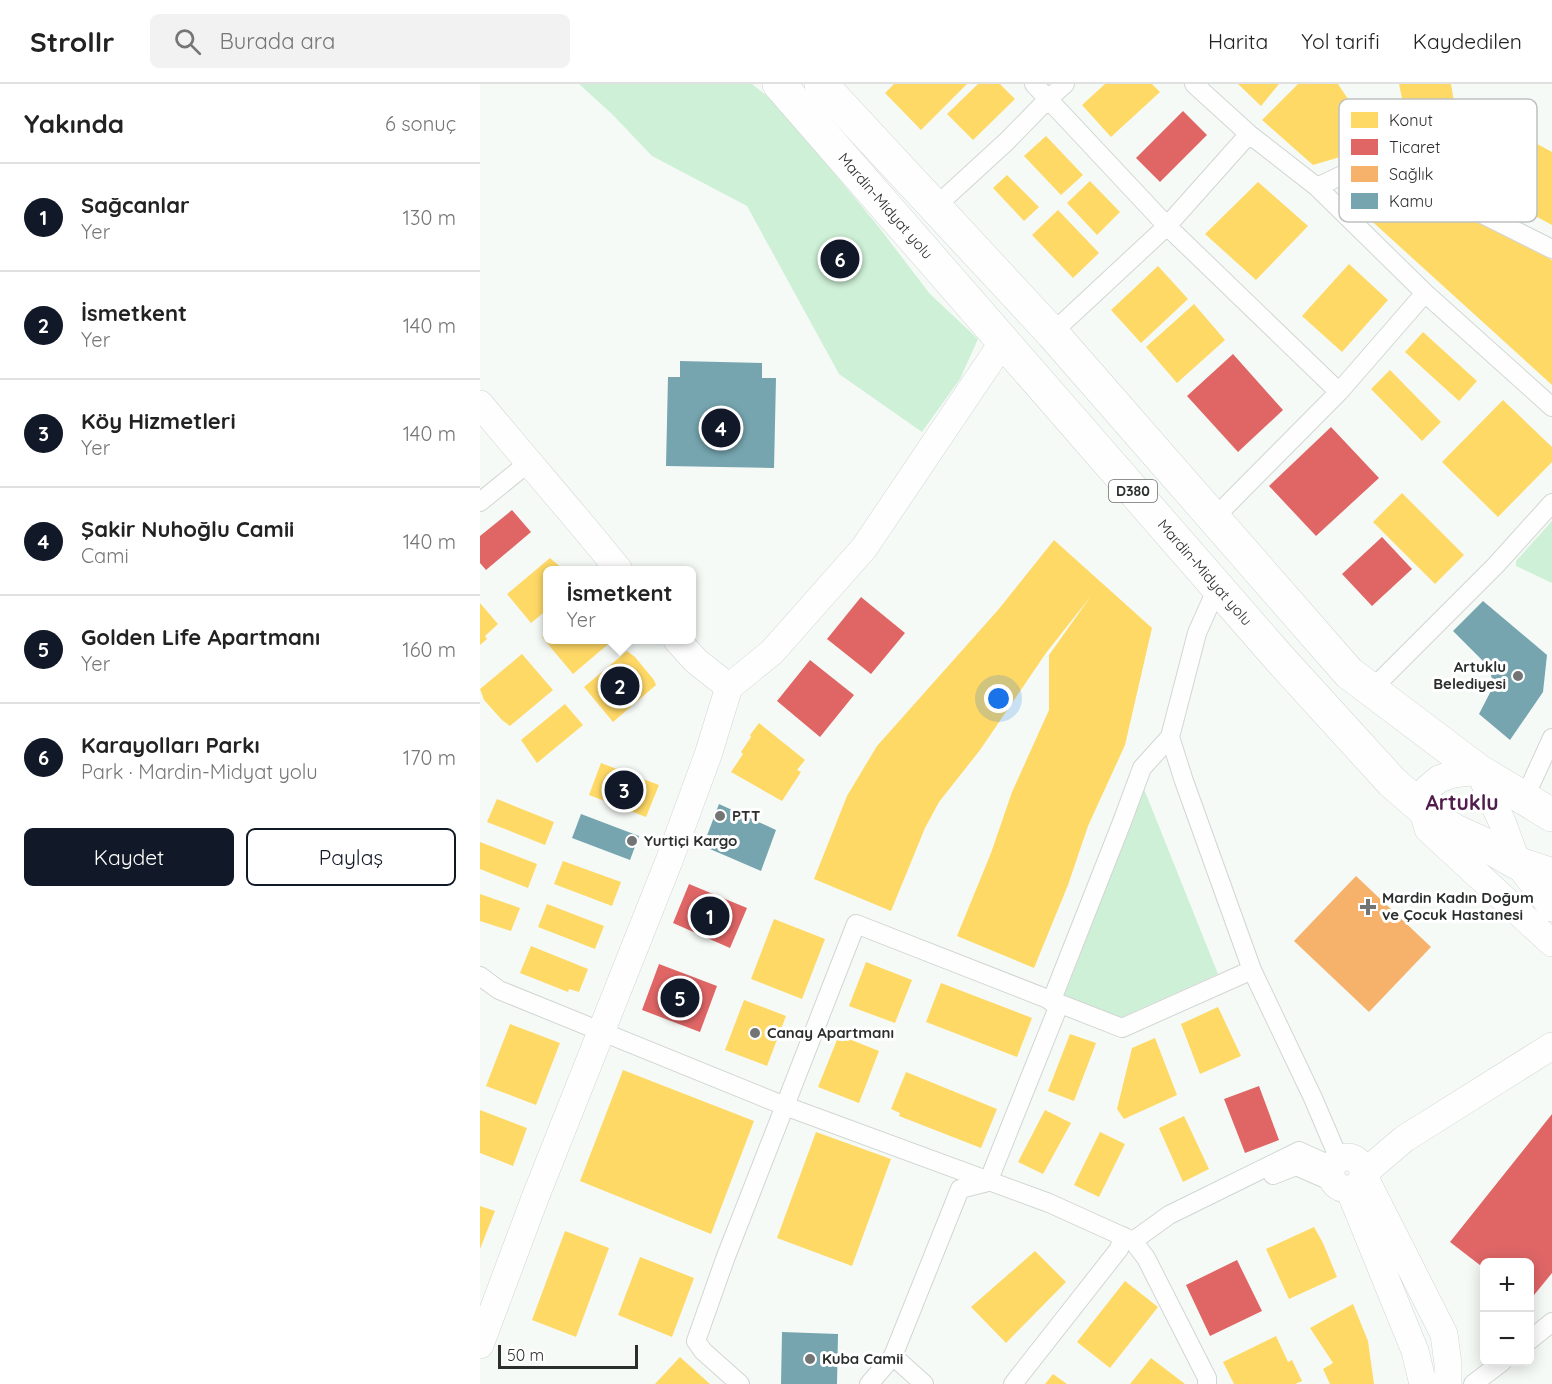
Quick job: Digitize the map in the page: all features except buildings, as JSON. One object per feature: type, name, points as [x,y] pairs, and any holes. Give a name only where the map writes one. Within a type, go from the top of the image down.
[{"type":"highway","name":"Mardin-Midyat yolu","points":[[778,84],[1217,588],[1425,818],[1486,845],[1517,863],[1552,875]]},
{"type":"highway","name":"D380","points":[[821,84],[1052,333],[1348,673],[1479,771],[1552,815]]},
{"type":"street","points":[[1034,84],[1167,226],[1339,392]]},
{"type":"street","points":[[935,207],[1065,84]]},
{"type":"street","points":[[1194,84],[1249,134],[1317,187],[1339,209]]},
{"type":"street","points":[[1052,333],[1167,226],[1249,134]]},
{"type":"street","points":[[1317,187],[1339,177]]},
{"type":"street","points":[[1353,222],[1425,293],[1552,407]]},
{"type":"street","points":[[1498,222],[1552,249]]},
{"type":"street","points":[[1214,519],[1339,392],[1425,293]]},
{"type":"street","points":[[480,1345],[535,1198],[669,861],[708,754],[729,687],[772,652],[864,548],[1004,342]]},
{"type":"street","points":[[480,404],[616,566]]},
{"type":"street","points":[[480,502],[528,463]]},
{"type":"street","points":[[1370,691],[1496,565],[1552,503]]},
{"type":"street","points":[[988,1182],[1142,768],[1170,736],[1197,633],[1217,588]]},
{"type":"street","points":[[681,644],[696,661],[729,687]]},
{"type":"street","points":[[1170,736],[1184,782],[1252,970],[1313,1098],[1415,1351],[1423,1384]]},
{"type":"street","points":[[1524,798],[1552,738]]},
{"type":"street","points":[[1552,908],[1517,863],[1503,824],[1479,771],[1454,774],[1439,779],[1427,789],[1425,818],[1552,943]]},
{"type":"street","points":[[740,1384],[703,1351],[696,1341],[725,1259],[856,924],[1122,1028],[1252,970]]},
{"type":"street","points":[[480,976],[499,990],[785,1106],[1049,1203],[1128,1238],[1146,1258],[1207,1378],[1207,1384]]},
{"type":"street","points":[[1344,1174],[1552,1046]]},
{"type":"street","points":[[1013,1384],[1128,1238],[1169,1215],[1299,1151],[1344,1174],[1444,1334],[1448,1384]]},
{"type":"street","points":[[869,1384],[893,1356],[960,1189],[988,1182]]},
{"type":"street","points":[[1534,1337],[1552,1322]]},
{"type":"street","points":[[893,1356],[924,1384]]},
{"type":"street","points":[[1473,1384],[1497,1366]]},
{"type":"green space","points":[[579,84],[752,84],[776,103],[878,226],[930,294],[978,339],[960,379],[922,432],[839,374],[747,206],[652,156],[612,114]]},
{"type":"green space","points":[[1552,521],[1552,583],[1516,566],[1516,561]]},
{"type":"green space","points":[[1144,789],[1218,974],[1120,1018],[1064,996]]},
{"type":"place","name":"Karayolları Parkı","points":[[840,259]]},
{"type":"place","name":"Şakir Nuhoğlu Camii","points":[[721,428]]},
{"type":"place","name":"Artuklu Belediyesi","points":[[1518,676]]},
{"type":"place","name":"İsmetkent","points":[[620,686]]},
{"type":"place","name":"Köy Hizmetleri","points":[[624,790]]},
{"type":"place","name":"PTT","points":[[720,816]]},
{"type":"place","name":"Yurtiçi Kargo","points":[[632,841]]},
{"type":"place","name":"Mardin Kadın Doğum ve Çocuk Hastanesi","points":[[1368,907]]},
{"type":"place","name":"Sağcanlar","points":[[710,916]]},
{"type":"place","name":"Golden Life Apartmanı","points":[[680,998]]},
{"type":"place","name":"Canay Apartmanı","points":[[755,1033]]},
{"type":"place","name":"Kuba Camii","points":[[810,1359]]},
{"type":"district","name":"Artuklu","points":[[1462,803]]}]
